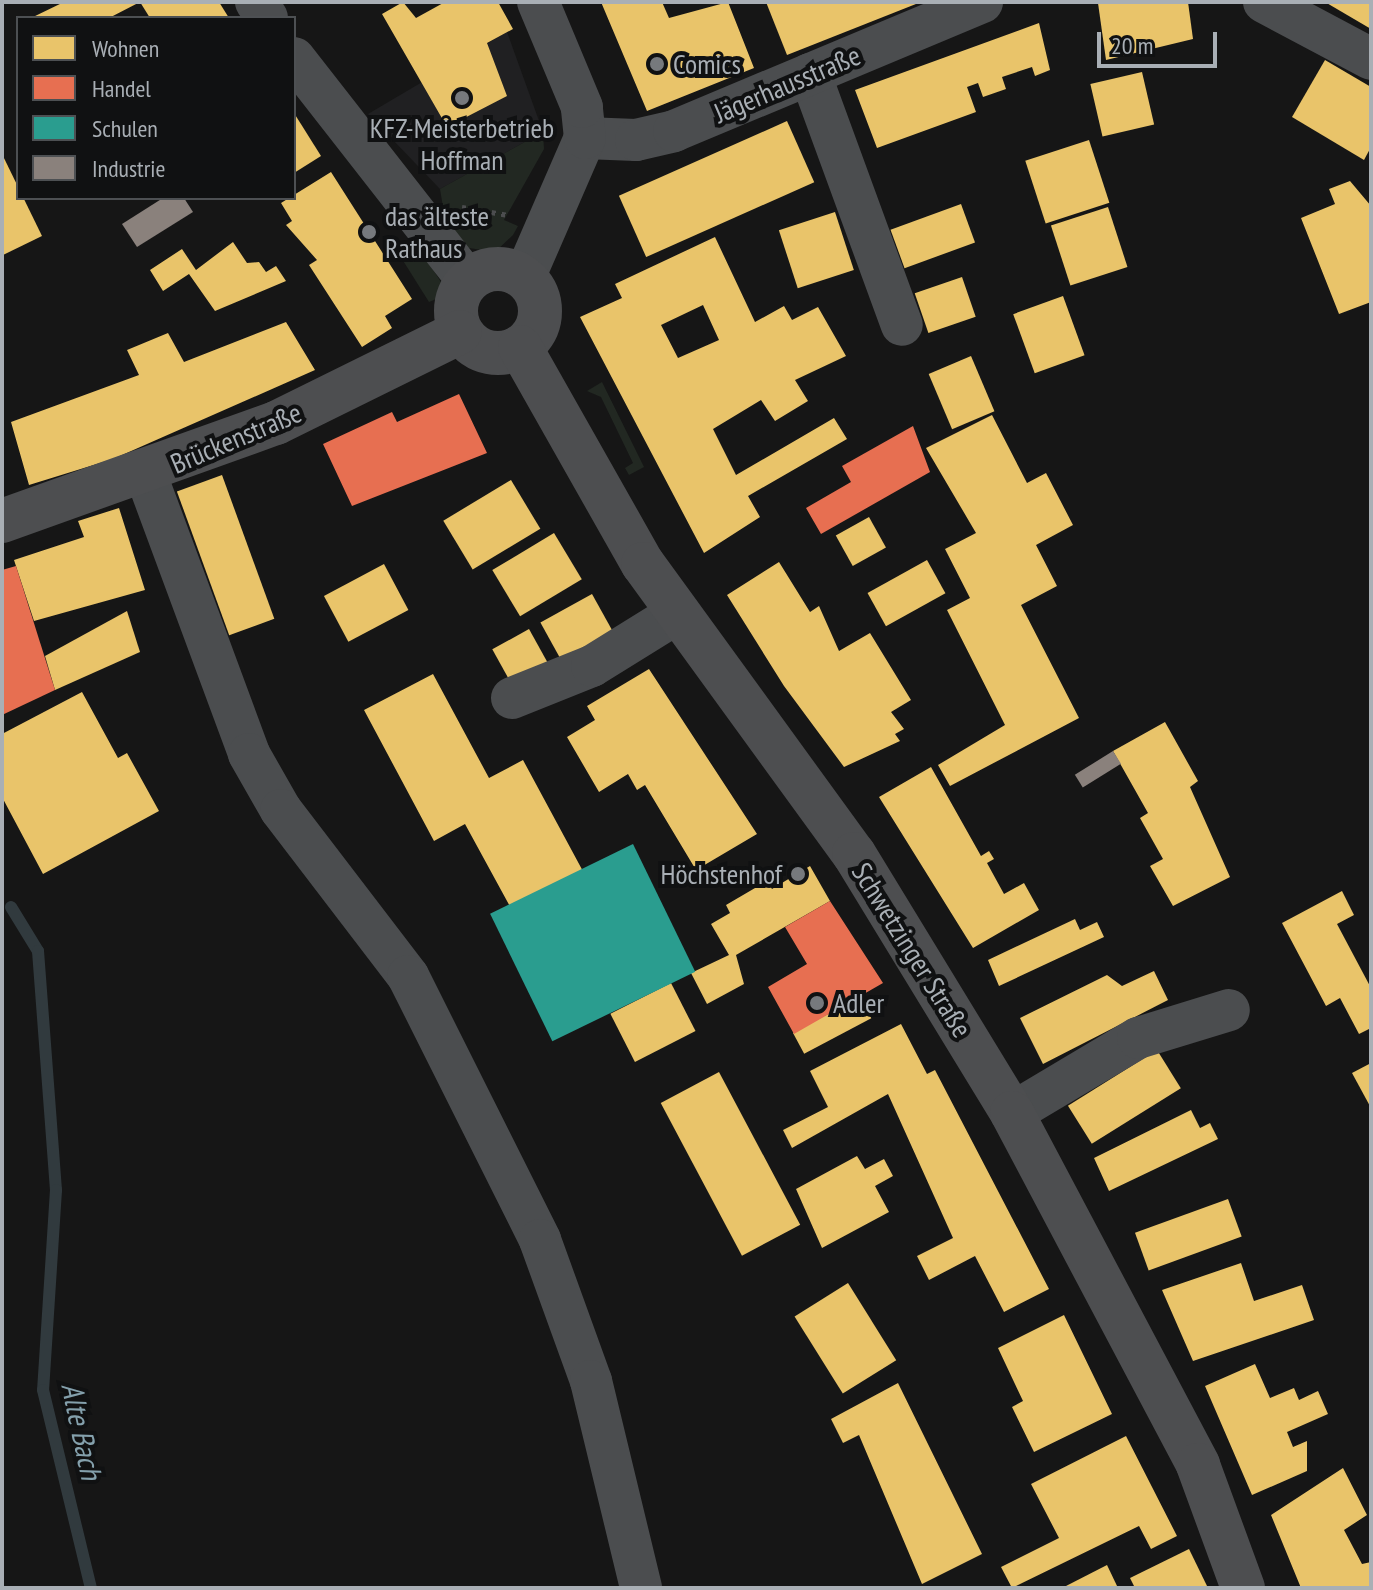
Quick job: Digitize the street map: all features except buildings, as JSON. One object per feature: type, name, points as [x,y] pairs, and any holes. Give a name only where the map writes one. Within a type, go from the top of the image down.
[{"type":"main road","points":[[495,269],[524,278],[540,314],[520,347],[487,353],[460,332],[455,305],[468,281],[495,269]]},
{"type":"main road","name":"Brückenstraße","points":[[2,521],[146,475],[276,423],[460,332]]},
{"type":"main road","name":"Schwetzinger Straße","points":[[520,347],[643,564],[854,854],[1012,1113],[1191,1450],[1243,1588]]},
{"type":"street","points":[[524,278],[549,233],[585,138],[582,107],[538,2]]},
{"type":"street","name":"Jägerhausstraße","points":[[585,138],[636,140],[674,131],[982,2]]},
{"type":"street","points":[[1264,2],[1371,59]]},
{"type":"street","points":[[296,61],[468,281]]},
{"type":"street","points":[[810,74],[902,325]]},
{"type":"street","points":[[146,475],[249,754],[281,810],[408,976],[540,1240],[591,1381],[641,1588]]},
{"type":"street","points":[[512,698],[592,666],[679,612]]},
{"type":"street","points":[[1012,1113],[1138,1038],[1229,1010]]},
{"type":"path","points":[[422,222],[458,207],[507,215],[549,233]]},
{"type":"shaded area","name":"KFZ-Meisterbetrieb Hoffman","points":[[507,32],[543,132],[440,189],[368,114]]},
{"type":"shaded area","points":[[543,132],[544,149],[504,220],[518,226],[513,235],[495,252],[469,248],[445,219],[440,189]]},
{"type":"shaded area","points":[[413,239],[441,282],[441,297],[429,302],[397,251]]},
{"type":"shaded area","points":[[602,382],[644,467],[629,475],[625,468],[633,463],[601,397],[587,391]]},
{"type":"waterway","name":"Alte Bach","points":[[11,907],[38,951],[56,1190],[43,1390],[91,1588]]},
{"type":"place","name":"Comics","points":[[657,64]]},
{"type":"place","name":"KFZ-Meisterbetrieb Hoffman","points":[[462,98]]},
{"type":"place","name":"das älteste Rathaus","points":[[369,232]]},
{"type":"place","name":"Höchstenhof","points":[[798,874]]},
{"type":"place","name":"Adler","points":[[817,1003]]}]
